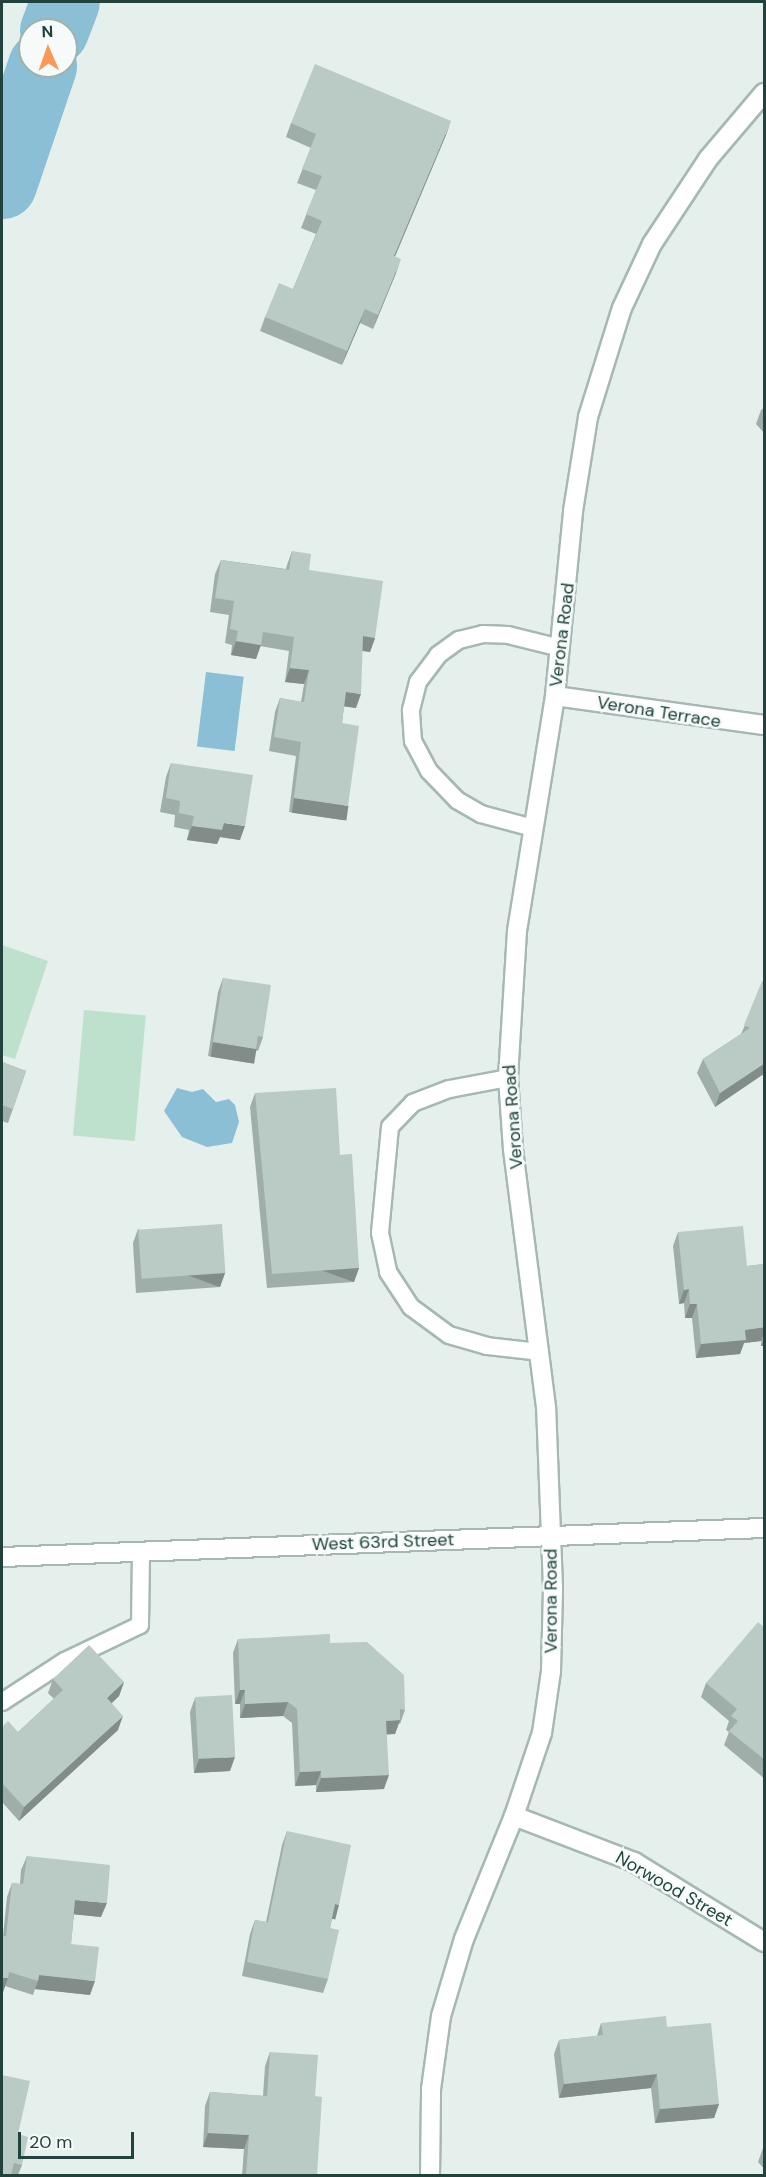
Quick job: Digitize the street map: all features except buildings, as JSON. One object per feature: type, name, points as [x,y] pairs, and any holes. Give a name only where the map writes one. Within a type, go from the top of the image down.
[{"type":"street","name":"Verona Road","points":[[430,2175],[431,2089],[441,2016],[464,1939],[514,1816],[542,1733],[551,1671],[551,1535],[540,1352],[513,1149],[508,1078],[516,931],[555,696],[588,417],[622,309],[652,244],[708,159],[765,93]]},
{"type":"street","name":"Verona Terrace","points":[[555,696],[765,726]]},
{"type":"street","name":"West 63rd Street","points":[[2,1557],[765,1528]]},
{"type":"street","name":"Norwood Street","points":[[514,1816],[634,1862],[765,1942]]},
{"type":"lane","points":[[533,828],[481,814],[457,800],[429,771],[413,741],[411,710],[418,682],[438,655],[459,640],[483,634],[508,635],[560,648]]},
{"type":"lane","points":[[508,1078],[449,1089],[413,1103],[390,1127],[380,1233],[388,1272],[411,1307],[449,1335],[487,1346],[540,1352]]},
{"type":"lane","points":[[2,1702],[65,1661],[140,1625],[141,1551]]},
{"type":"green space","points":[[2,945],[48,961],[15,1059],[2,1055]]},
{"type":"green space","points":[[84,1010],[146,1015],[135,1141],[73,1136]]},
{"type":"water","points":[[206,672],[244,677],[235,751],[197,746]]},
{"type":"water","points":[[177,1088],[192,1092],[203,1089],[216,1102],[229,1099],[235,1105],[239,1122],[232,1143],[207,1147],[182,1137],[164,1111]]},
{"type":"waterway","points":[[59,18],[65,2]]},
{"type":"waterway","points":[[2,184],[38,78]]}]
